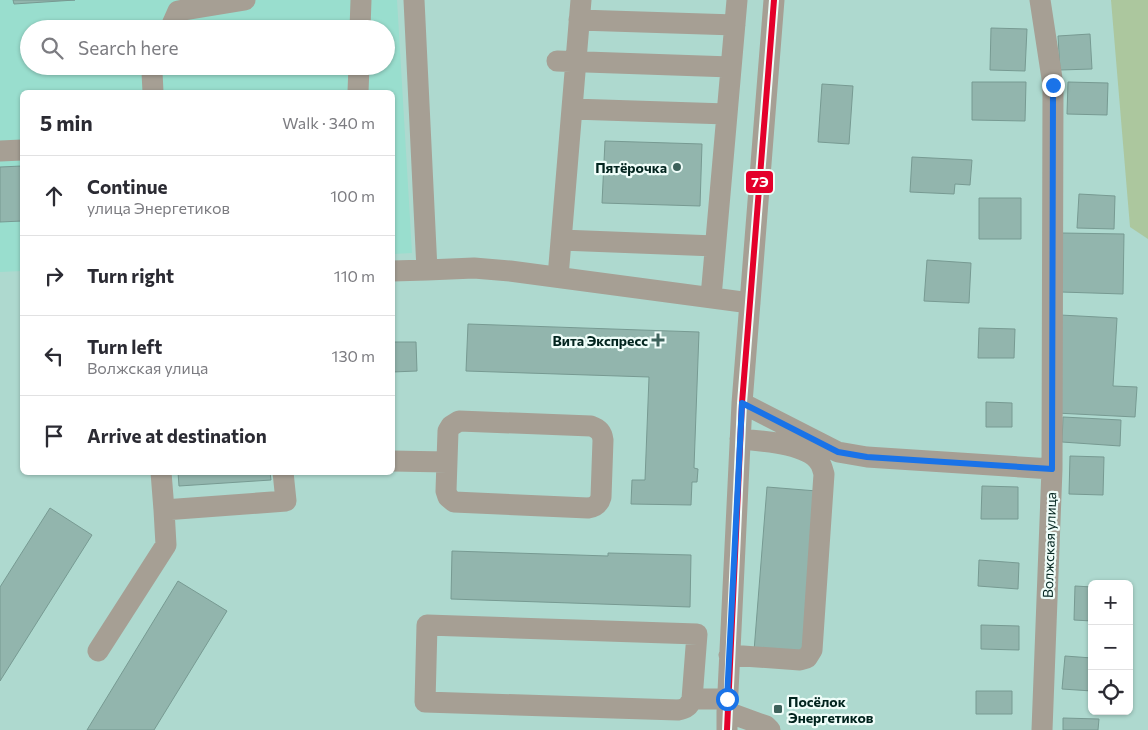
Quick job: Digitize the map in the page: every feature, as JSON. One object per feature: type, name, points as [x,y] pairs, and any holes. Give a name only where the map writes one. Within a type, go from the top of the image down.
[{"type":"street","points":[[174,20],[178,11],[245,0]]},
{"type":"street","points":[[360,20],[361,0]]},
{"type":"street","points":[[414,0],[427,270]]},
{"type":"street","points":[[711,297],[737,0]]},
{"type":"street","points":[[727,713],[742,403],[774,0]]},
{"type":"street","name":"Волжская улица","points":[[1040,0],[1053,85],[1052,469],[1042,730]]},
{"type":"street","points":[[558,277],[572,109],[567,62],[580,10],[734,25]]},
{"type":"street","points":[[567,62],[731,67]]},
{"type":"street","points":[[152,75],[153,90]]},
{"type":"street","points":[[358,90],[359,75]]},
{"type":"street","points":[[572,109],[727,114]]},
{"type":"street","points":[[0,151],[20,150]]},
{"type":"street","points":[[561,240],[715,246]]},
{"type":"street","points":[[395,271],[484,268],[510,270],[750,303]]},
{"type":"street","points":[[742,403],[838,452],[867,457],[1052,469]]},
{"type":"street","points":[[459,422],[591,426],[600,430],[603,440],[601,497],[593,508],[454,502],[448,497],[446,491],[447,462],[448,432],[454,424],[459,422]]},
{"type":"street","points":[[729,655],[800,660],[807,658],[812,650],[824,474],[820,463],[808,452],[788,445],[740,439]]},
{"type":"street","points":[[395,461],[447,462]]},
{"type":"street","points":[[98,652],[166,545],[162,475]]},
{"type":"street","points":[[164,510],[286,501],[284,475]]},
{"type":"street","points":[[427,624],[697,634],[692,699],[687,708],[678,710],[425,702],[427,624]]},
{"type":"street","points":[[692,699],[766,726],[770,730]]},
{"type":"shaded area","points":[[0,0],[397,0],[412,253],[395,254],[395,90],[20,90],[20,271],[0,272]]},
{"type":"shaded area","points":[[1111,0],[1148,0],[1148,239],[1130,227]]},
{"type":"building","points":[[13,0],[75,0],[14,4]]},
{"type":"building","points":[[991,28],[1027,29],[1025,71],[990,70]]},
{"type":"building","points":[[1090,34],[1092,69],[1060,70],[1058,36]]},
{"type":"building","points":[[972,82],[1026,82],[1025,121],[972,120]]},
{"type":"building","points":[[1068,82],[1108,83],[1107,115],[1067,114]]},
{"type":"building","points":[[822,84],[853,86],[849,144],[818,142]]},
{"type":"building","points":[[605,141],[702,144],[700,206],[602,203]]},
{"type":"building","points":[[912,157],[972,160],[970,185],[955,184],[954,194],[910,192]]},
{"type":"building","points":[[20,166],[20,221],[0,222],[0,167]]},
{"type":"building","points":[[1079,194],[1115,196],[1114,229],[1077,228]]},
{"type":"building","points":[[979,198],[1021,198],[1021,239],[979,239]]},
{"type":"building","points":[[1062,233],[1124,234],[1123,294],[1061,292]]},
{"type":"building","points":[[927,260],[971,263],[969,303],[924,301]]},
{"type":"building","points":[[1060,315],[1117,318],[1113,386],[1137,387],[1135,417],[1056,413]]},
{"type":"building","points":[[468,324],[699,332],[694,467],[698,469],[697,482],[692,482],[691,505],[631,504],[632,480],[645,480],[649,377],[466,371]]},
{"type":"building","points":[[979,328],[1015,329],[1014,358],[978,358]]},
{"type":"building","points":[[395,342],[416,342],[417,371],[395,372]]},
{"type":"building","points":[[986,402],[1012,403],[1012,427],[986,427]]},
{"type":"building","points":[[1063,417],[1121,420],[1120,446],[1062,442]]},
{"type":"building","points":[[1070,456],[1104,457],[1103,495],[1069,494]]},
{"type":"building","points":[[178,475],[270,475],[271,480],[179,486]]},
{"type":"building","points":[[982,486],[1018,487],[1018,519],[981,519]]},
{"type":"building","points":[[767,487],[817,491],[803,655],[754,651]]},
{"type":"building","points":[[50,508],[92,535],[0,681],[0,587]]},
{"type":"building","points":[[452,551],[608,556],[608,553],[691,555],[690,607],[451,599]]},
{"type":"building","points":[[979,560],[1019,563],[1018,589],[978,586]]},
{"type":"building","points":[[178,581],[227,611],[154,730],[87,730]]},
{"type":"building","points":[[1075,586],[1088,587],[1088,621],[1074,620]]},
{"type":"building","points":[[981,625],[1019,626],[1019,650],[981,649]]},
{"type":"building","points":[[1065,656],[1088,658],[1088,691],[1062,689]]},
{"type":"building","points":[[976,691],[1012,691],[1012,714],[976,714]]},
{"type":"building","points":[[1063,718],[1099,719],[1098,730],[1063,730]]},
{"type":"transit line","name":"7Э","points":[[727,730],[742,403],[774,0]]},
{"type":"place","name":"Пятёрочка","points":[[677,167]]},
{"type":"place","name":"Вита Экспресс","points":[[658,340]]},
{"type":"place","name":"Посёлок Энергетиков","points":[[778,709]]},
{"type":"route","points":[[727,699],[742,403],[838,452],[867,457],[1052,469],[1053,85]]}]
